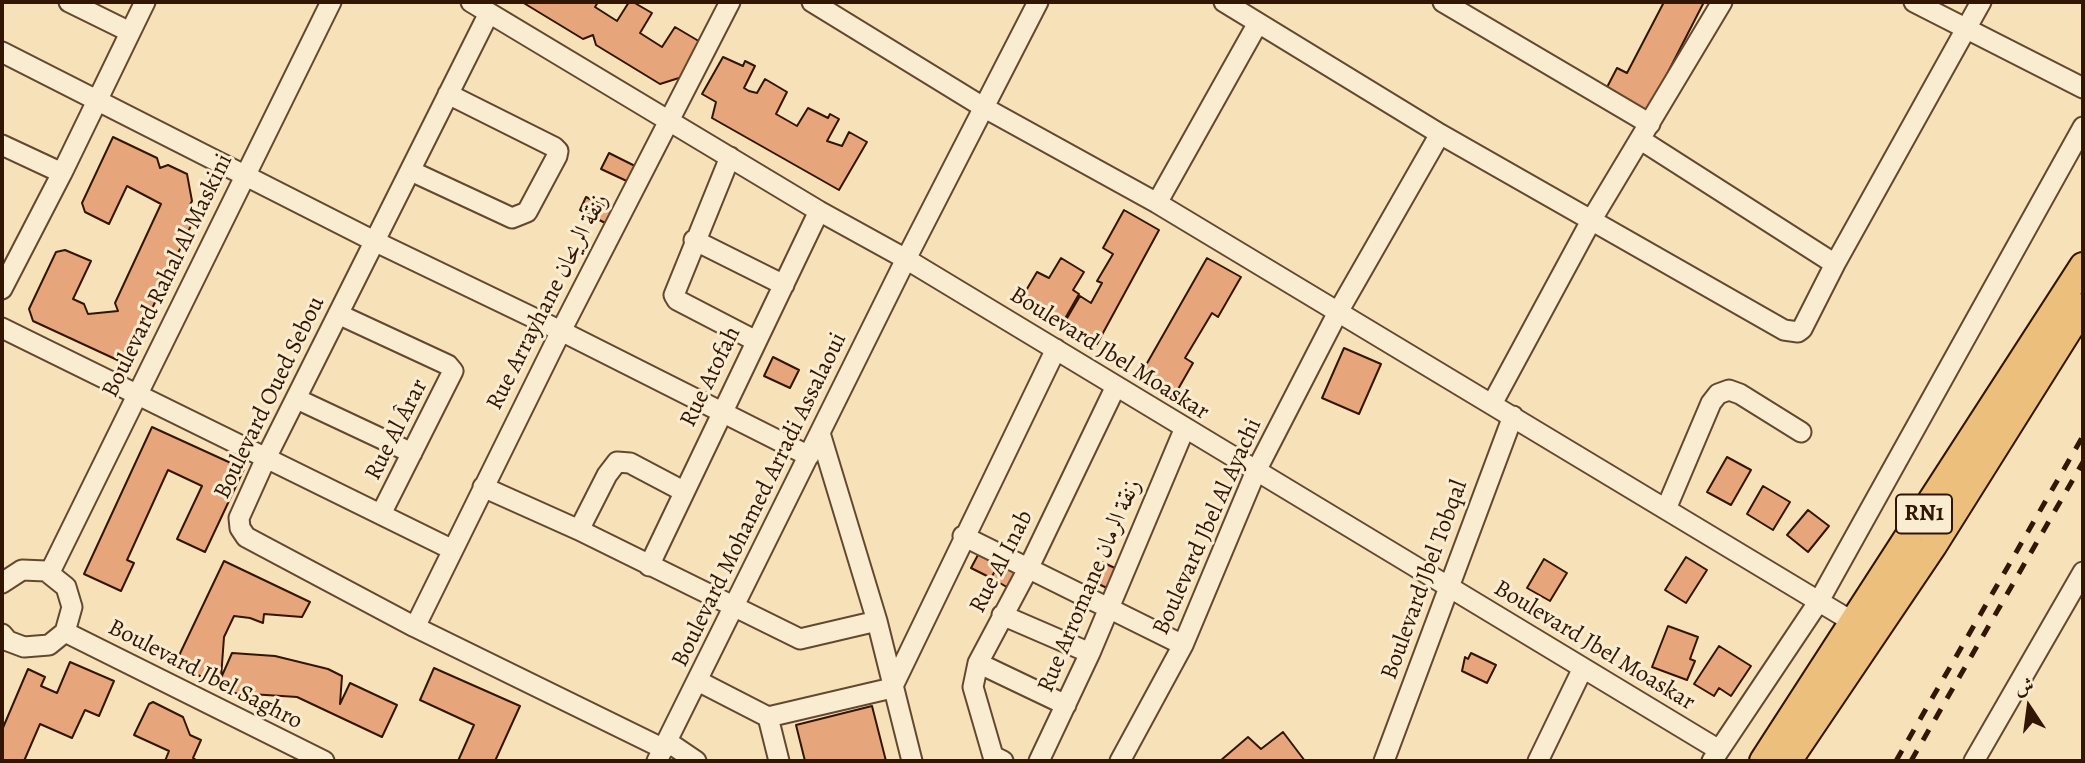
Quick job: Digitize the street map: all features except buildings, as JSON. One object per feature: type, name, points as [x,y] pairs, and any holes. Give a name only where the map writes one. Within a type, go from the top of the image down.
[{"type":"main road","name":"RN1","points":[[1763,761],[2083,266]]},
{"type":"main road","name":"RN1","points":[[1788,761],[1933,546],[2083,307]]},
{"type":"street","points":[[69,2],[130,32]]},
{"type":"street","points":[[2,289],[145,2]]},
{"type":"street","name":"Boulevard Rahal Al Maskini","points":[[50,572],[331,2]]},
{"type":"street","name":"Boulevard Jbel Moaskar","points":[[471,2],[819,211],[906,259],[1056,349],[1184,429],[1583,668],[1716,755]]},
{"type":"street","name":"Rue Arrayhane زنقة الريحان","points":[[415,627],[451,549],[730,2]]},
{"type":"street","points":[[812,2],[983,107],[1157,203],[1853,622]]},
{"type":"street","name":"Boulevard Mohamed Arradi Assalaoui","points":[[663,751],[906,259],[1038,2]]},
{"type":"street","points":[[1224,2],[1440,134],[1791,332],[1802,329],[1835,264],[1981,2]]},
{"type":"street","points":[[1443,2],[1645,132],[1835,264]]},
{"type":"street","points":[[1492,404],[1592,219],[1722,2]]},
{"type":"street","points":[[1914,2],[2083,88]]},
{"type":"street","name":"Boulevard Oued Sebou","points":[[489,13],[266,458],[239,518],[246,537],[415,627],[663,751],[696,761]]},
{"type":"street","points":[[1157,203],[1258,23]]},
{"type":"street","points":[[2,52],[373,242],[561,331],[810,456]]},
{"type":"street","points":[[411,171],[512,218],[527,212],[557,156],[558,151],[554,147],[448,94]]},
{"type":"street","points":[[1716,755],[1819,601],[2083,127]]},
{"type":"street","name":"Boulevard Jbel Al Ayachi","points":[[1121,761],[1184,645],[1256,471],[1338,312],[1440,134]]},
{"type":"street","points":[[4,151],[62,173]]},
{"type":"street","points":[[730,158],[675,286],[675,298],[756,341]]},
{"type":"street","name":"Rue Atofah","points":[[649,566],[819,211]]},
{"type":"street","points":[[694,240],[784,285]]},
{"type":"street","name":"Rue Al Ârar","points":[[338,314],[452,368],[453,374],[381,514]]},
{"type":"street","points":[[2,327],[451,549]]},
{"type":"street","points":[[892,688],[962,536],[1056,349]]},
{"type":"street","name":"Rue Al Inab","points":[[1003,761],[993,756],[973,687],[978,663],[1028,569],[1116,386]]},
{"type":"street","points":[[1666,509],[1711,403],[1718,394],[1729,390],[1740,394],[1801,432]]},
{"type":"street","points":[[297,399],[412,453]]},
{"type":"street","name":"Boulevard Jbel Tobqal","points":[[1384,761],[1513,416]]},
{"type":"street","name":"Rue Arromane زنقة الرمان","points":[[1039,761],[1090,653],[1184,429]]},
{"type":"street","points":[[821,433],[877,621],[912,761]]},
{"type":"street","points":[[579,530],[607,475],[617,462],[630,463],[683,491]]},
{"type":"street","points":[[483,487],[579,530],[804,640],[877,621]]},
{"type":"street","points":[[962,536],[1184,645]]},
{"type":"street","points":[[2,583],[22,570],[38,569],[50,572],[66,587],[72,603],[71,620],[65,632],[56,640],[41,647],[4,643]]},
{"type":"street","points":[[1975,761],[2083,572]]},
{"type":"street","points":[[1002,615],[1090,653]]},
{"type":"street","name":"Boulevard Jbel Saghro","points":[[65,632],[324,761]]},
{"type":"street","points":[[978,663],[1066,705]]},
{"type":"street","points":[[1538,761],[1583,668]]},
{"type":"street","points":[[698,681],[768,717],[892,688]]},
{"type":"street","points":[[768,717],[779,761]]},
{"type":"railway","points":[[1896,761],[2083,436]]},
{"type":"railway","points":[[1911,761],[2083,462]]}]
